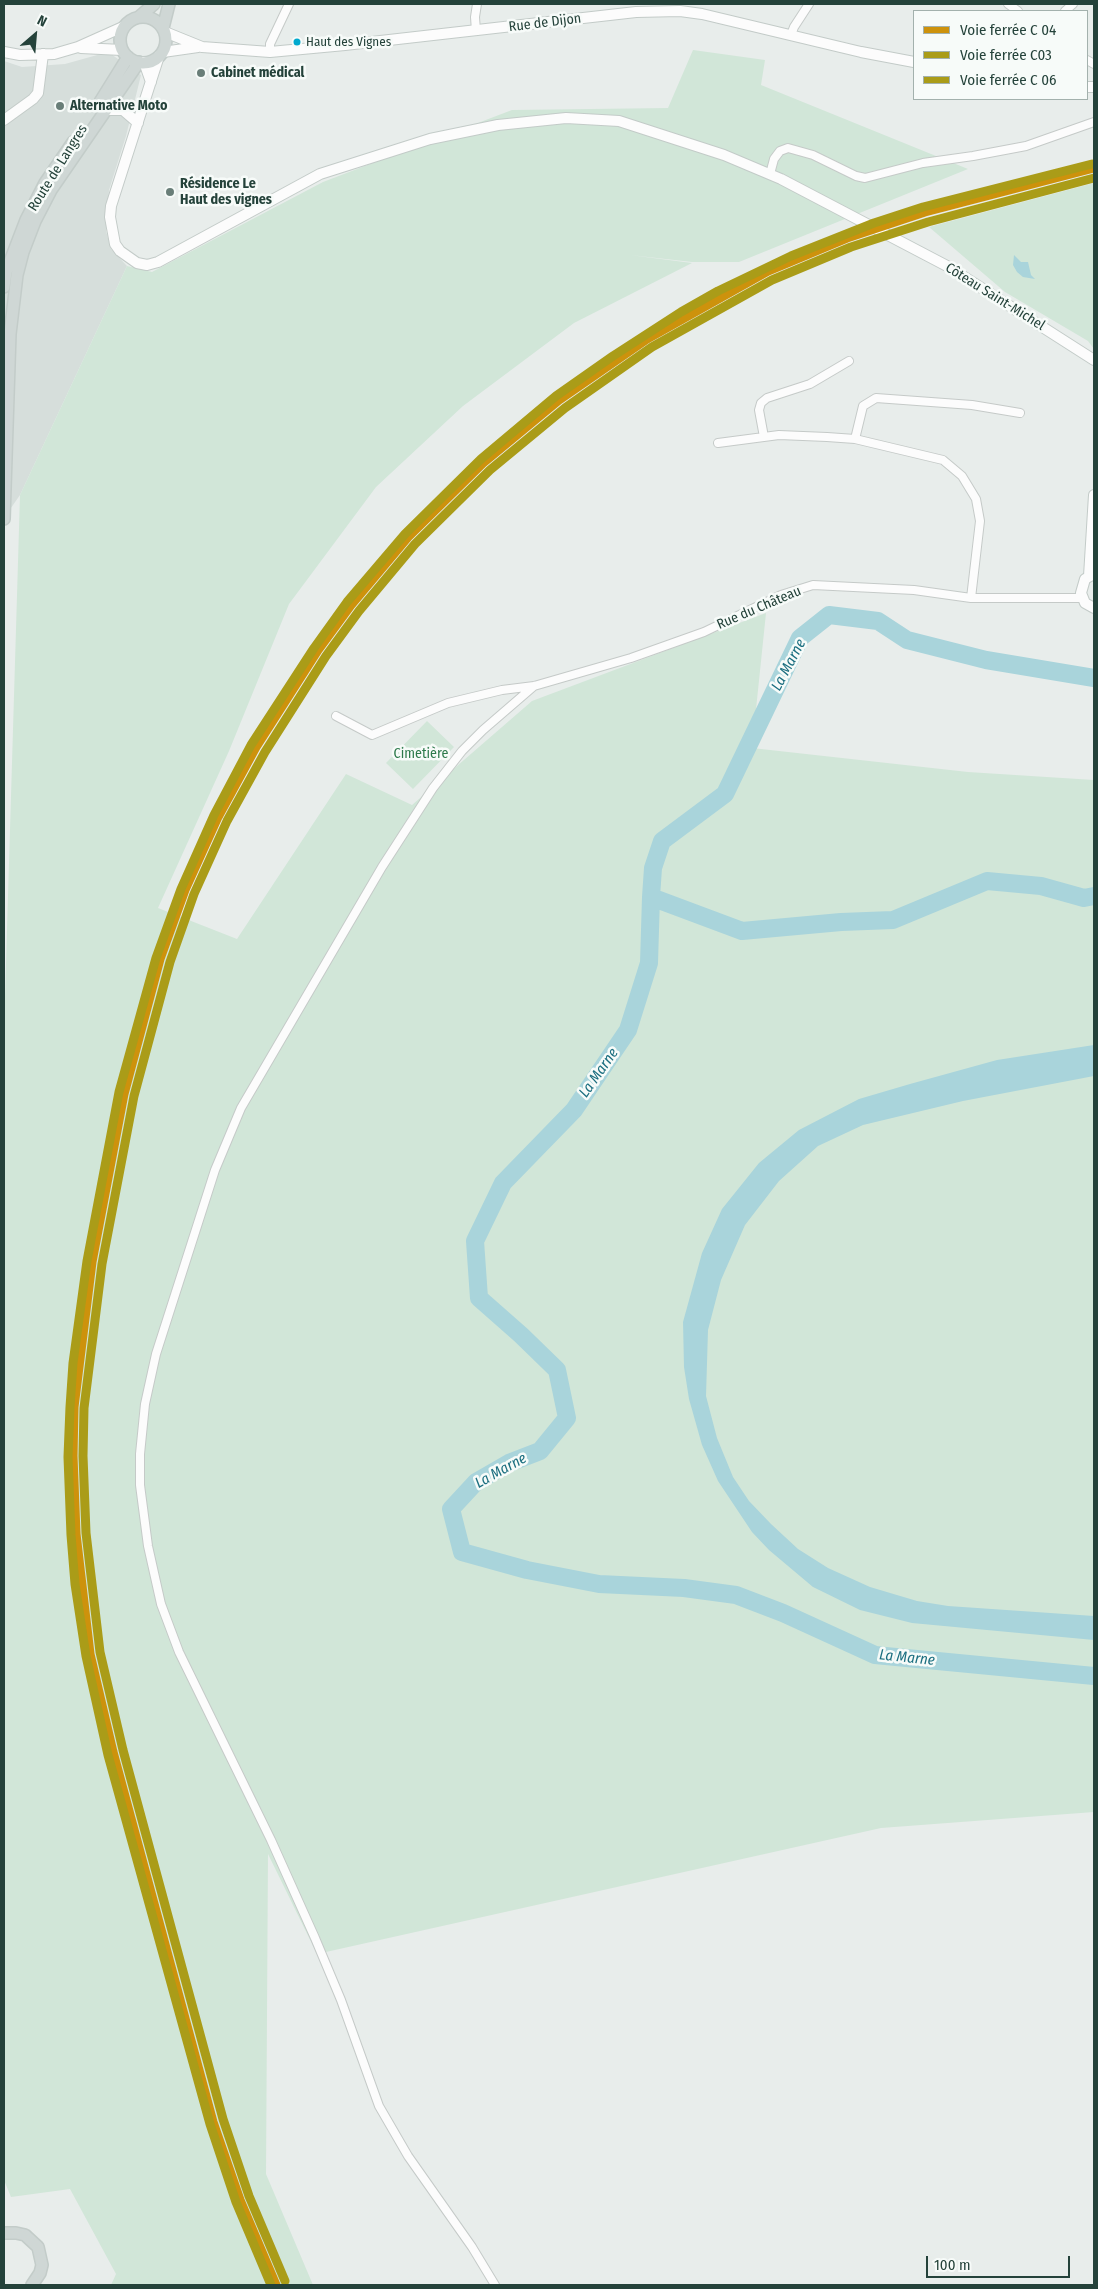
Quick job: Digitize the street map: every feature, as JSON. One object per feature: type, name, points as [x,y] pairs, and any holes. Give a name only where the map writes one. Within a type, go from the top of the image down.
[{"type":"main road","points":[[154,4],[125,26],[120,39],[134,58],[154,60],[161,54],[166,42],[164,30],[169,4]]},
{"type":"main road","points":[[139,17],[150,18],[164,30]]},
{"type":"main road","name":"Route de Langres","points":[[4,519],[12,306],[17,275],[35,221],[51,190],[104,110],[134,58]]},
{"type":"main road","name":"Route de Langres","points":[[4,288],[4,273],[26,220],[45,184],[119,75],[134,58]]},
{"type":"main road","points":[[4,2233],[16,2232],[24,2235],[38,2247],[42,2265],[35,2284]]},
{"type":"street","points":[[270,52],[270,44],[289,4]]},
{"type":"street","points":[[476,31],[475,17],[478,4]]},
{"type":"street","points":[[791,35],[809,4]]},
{"type":"street","name":"Rue de Dijon","points":[[161,54],[202,47],[270,52],[476,31],[636,12],[680,11],[702,14],[861,52],[913,62]]},
{"type":"street","points":[[4,52],[20,55],[43,54],[78,48],[125,26]]},
{"type":"street","name":"Rue de Dijon","points":[[164,30],[202,47]]},
{"type":"street","points":[[78,48],[134,58],[151,82]]},
{"type":"street","points":[[4,120],[32,99],[38,92],[43,54]]},
{"type":"street","points":[[104,110],[122,110],[138,123],[161,54]]},
{"type":"street","name":"Côteau Saint-Michel","points":[[138,123],[111,206],[110,226],[115,244],[120,251],[130,260],[147,265],[158,262],[320,174],[430,139],[498,125],[566,118],[619,121],[706,149],[770,174],[893,237],[984,288],[1094,360]]},
{"type":"street","points":[[770,174],[774,159],[780,151],[788,148],[813,155],[856,176],[866,178],[923,162],[973,156],[1026,146],[1094,122]]},
{"type":"street","points":[[764,437],[759,410],[761,403],[767,398],[810,384],[849,361]]},
{"type":"street","points":[[855,439],[863,406],[876,398],[972,404],[1020,413]]},
{"type":"street","points":[[718,443],[796,435],[855,439],[942,460],[962,476],[976,499],[980,521],[971,598]]},
{"type":"street","points":[[1094,495],[1092,575],[1083,583],[1082,598],[1085,603],[1094,608]]},
{"type":"street","name":"Rue du Château","points":[[336,716],[372,736],[448,703],[502,690],[534,686],[631,658],[704,632],[781,595],[813,585],[914,590],[971,598],[1082,598]]},
{"type":"street","points":[[495,2285],[472,2247],[408,2156],[379,2106],[341,2000],[315,1938],[271,1840],[179,1652],[161,1604],[148,1546],[140,1485],[140,1454],[145,1404],[156,1354],[215,1170],[241,1108],[372,884],[433,788],[451,764],[483,730],[534,686]]},
{"type":"shaded area","points":[[108,52],[141,75],[126,136],[109,190],[106,231],[111,249],[127,266],[20,495],[4,518],[4,61],[22,67],[65,64]]},
{"type":"green space","points":[[693,50],[765,60],[761,85],[968,169],[739,262],[692,262],[630,255],[692,263],[574,323],[463,406],[376,487],[289,604],[229,751],[158,908],[237,939],[346,774],[412,805],[532,701],[766,613],[752,748],[968,772],[1094,780],[1094,1812],[881,1828],[317,1954],[268,1854],[266,2174],[313,2285],[111,2285],[116,2274],[70,2189],[11,2197],[4,2180],[4,1030],[20,495],[127,266],[152,272],[323,182],[512,110],[668,108]]},
{"type":"green space","points":[[1094,183],[1094,349],[1088,341],[1005,292],[929,227]]},
{"type":"green space","name":"Cimetière","points":[[427,721],[454,747],[413,789],[386,763]]},
{"type":"water","points":[[1014,255],[1021,262],[1028,262],[1031,275],[1035,279],[1023,277],[1017,272],[1013,265]]},
{"type":"water","points":[[1094,1045],[1094,1076],[963,1101],[863,1125],[818,1146],[779,1181],[745,1225],[721,1280],[708,1330],[706,1396],[717,1438],[733,1477],[749,1501],[771,1524],[798,1549],[828,1568],[870,1587],[917,1601],[948,1606],[1094,1616],[1094,1640],[912,1623],[860,1610],[813,1587],[769,1550],[752,1532],[718,1481],[702,1445],[689,1399],[684,1367],[683,1322],[702,1253],[722,1209],[759,1163],[799,1130],[859,1099],[910,1084],[997,1060]]},
{"type":"waterway","name":"La Marne","points":[[651,897],[653,868],[662,841],[725,794],[800,638],[829,615],[878,621],[907,640],[986,660],[1094,678]]},
{"type":"waterway","name":"La Marne","points":[[1094,896],[1084,898],[1041,886],[987,881],[893,920],[841,922],[742,931],[651,897],[649,963],[628,1030],[574,1110],[503,1183],[475,1241],[479,1298],[557,1370],[567,1418],[540,1451],[509,1463],[476,1482],[451,1509],[462,1552],[527,1570],[599,1584],[684,1588],[736,1595],[783,1613],[875,1655],[1094,1676]]},
{"type":"transit line","points":[[271,2285],[236,2202],[210,2124],[108,1755],[86,1656],[75,1584],[71,1535],[68,1457],[70,1407],[73,1363],[87,1261],[119,1092],[156,958],[181,889],[214,815],[251,745],[314,648],[347,602],[405,534],[481,459],[556,396],[681,312],[718,291],[791,256],[874,223],[923,207],[1092,164]]},
{"type":"transit line","points":[[276,2285],[240,2200],[213,2122],[113,1752],[90,1654],[76,1534],[73,1456],[74,1407],[92,1262],[124,1094],[160,959],[185,890],[218,817],[256,747],[318,650],[351,605],[408,537],[483,463],[559,400],[647,339],[768,271],[847,238],[925,212],[1094,168]]},
{"type":"rail line","name":"C03","points":[[285,2281],[249,2196],[223,2119],[123,1750],[100,1652],[86,1533],[83,1456],[84,1408],[102,1264],[134,1096],[170,962],[194,894],[227,821],[265,752],[326,656],[359,611],[415,544],[490,470],[565,408],[652,347],[772,280],[851,247],[928,222],[1094,178]]},
{"type":"place","name":"Haut des Vignes","points":[[297,42]]},
{"type":"place","name":"Cabinet médical","points":[[201,73]]},
{"type":"place","name":"Alternative Moto","points":[[60,106]]},
{"type":"place","name":"Résidence Le Haut des vignes","points":[[170,192]]}]
